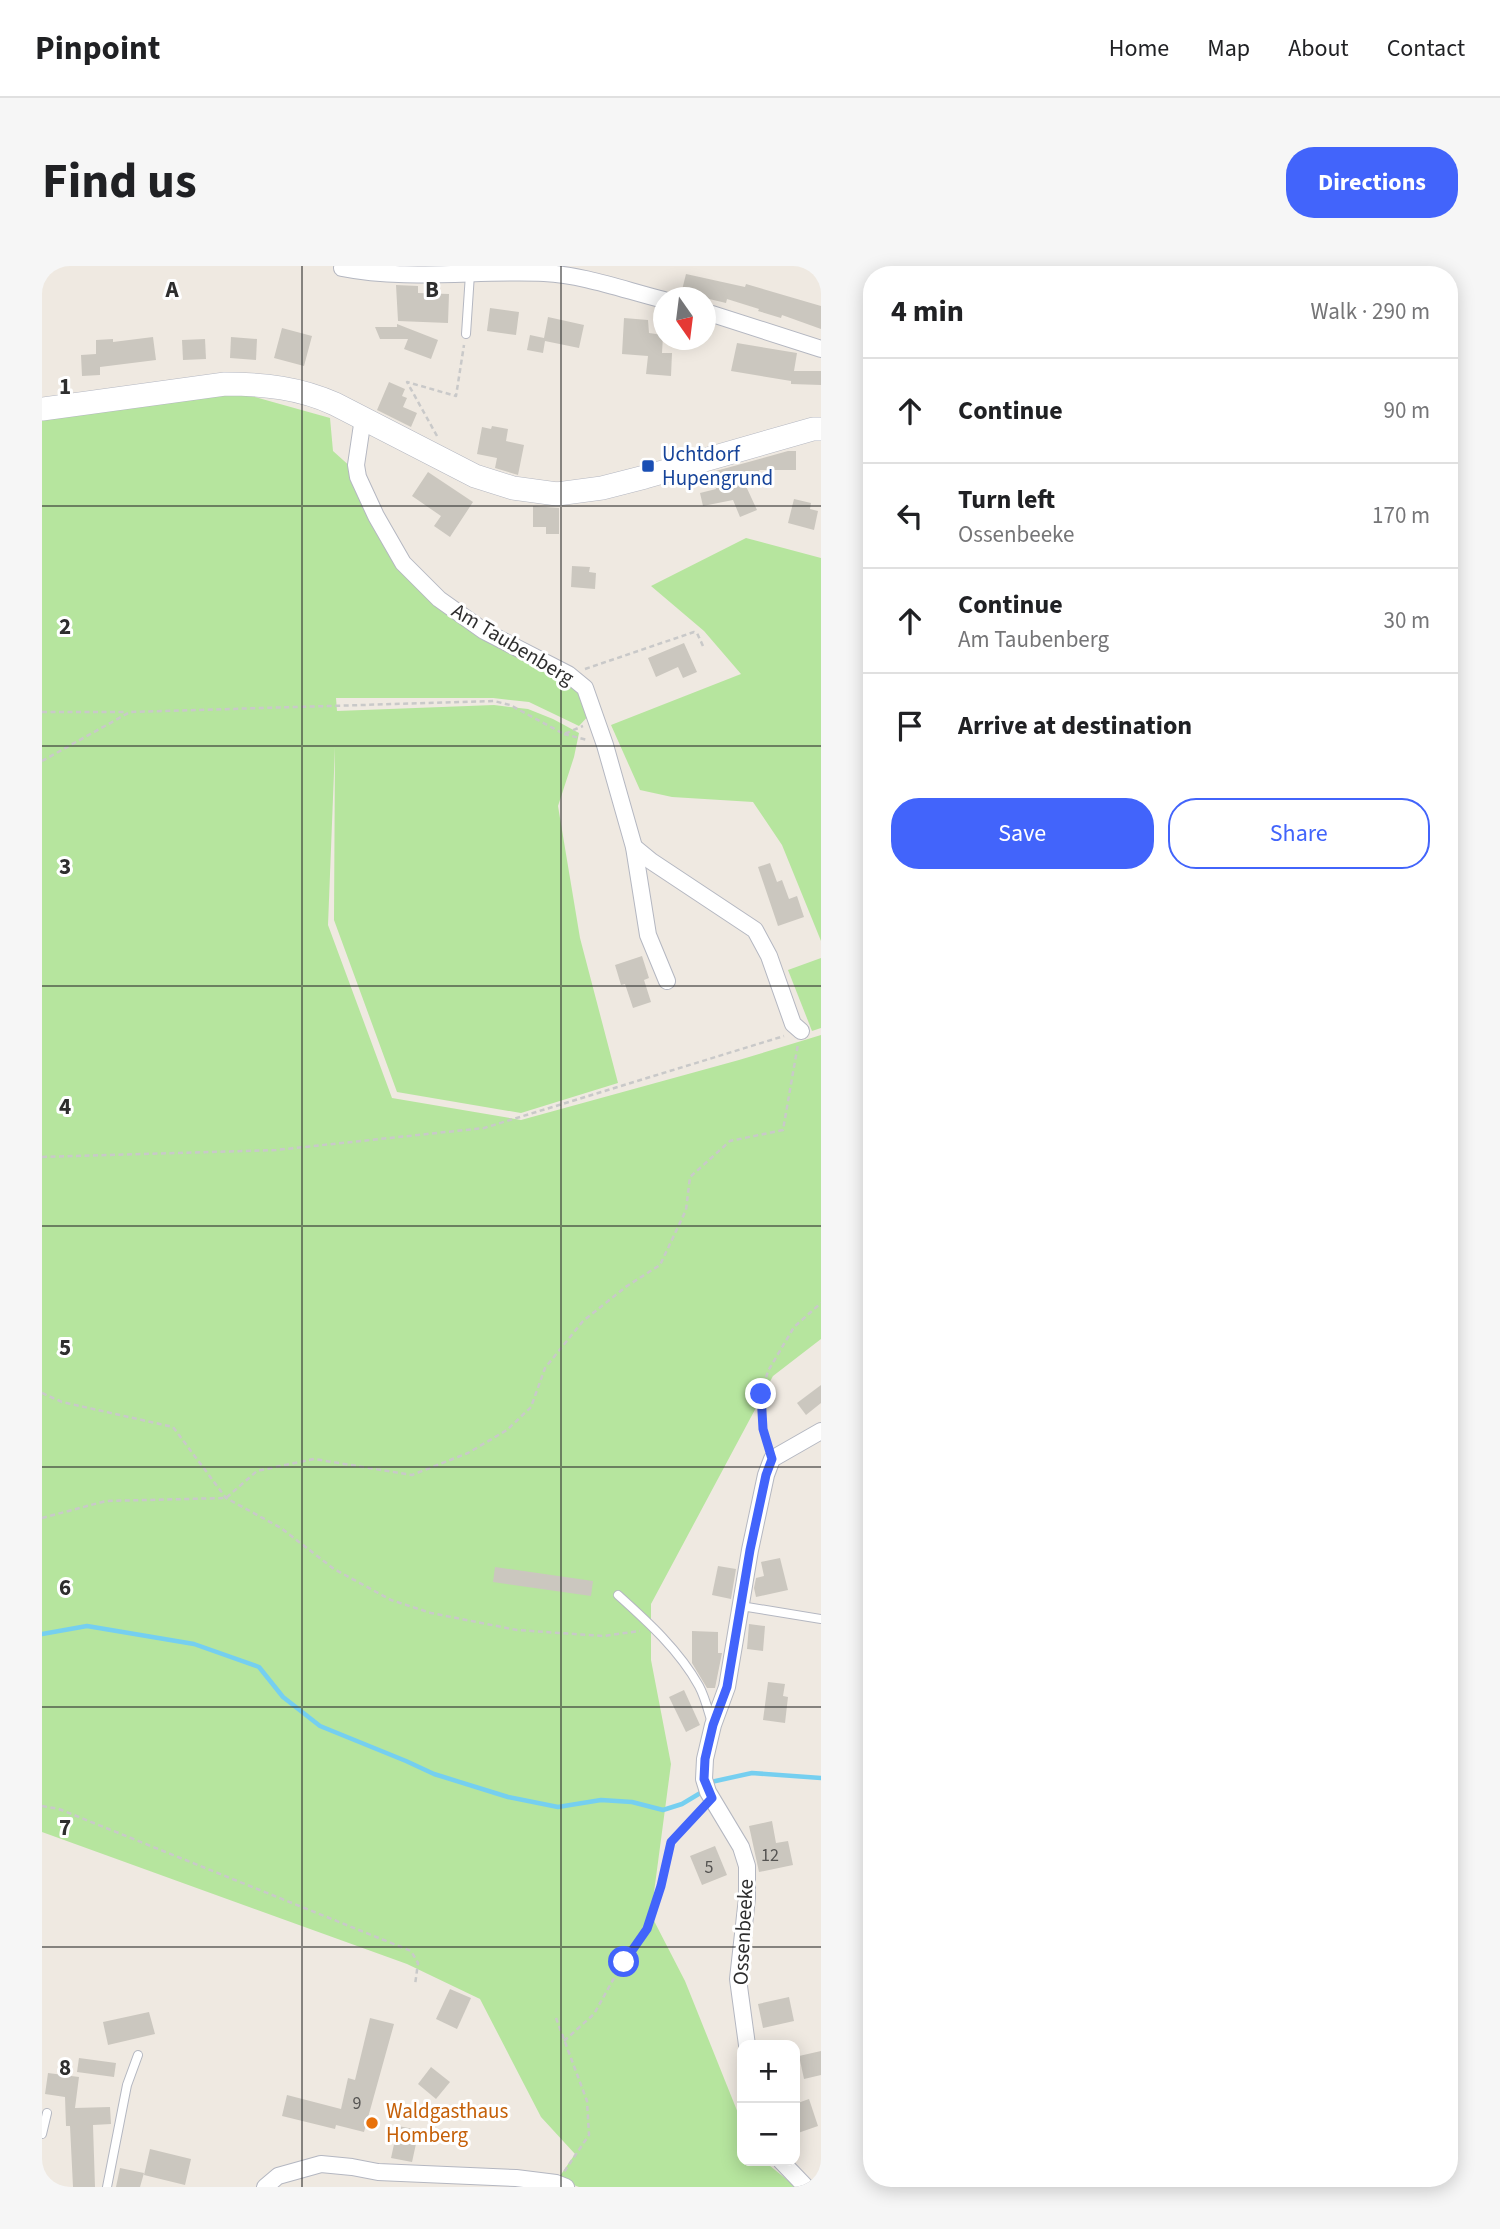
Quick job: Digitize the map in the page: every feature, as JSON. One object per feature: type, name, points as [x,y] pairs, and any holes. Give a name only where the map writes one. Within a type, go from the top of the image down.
[{"type":"street","points":[[342,268],[369,272],[507,272],[563,275],[653,298]]},
{"type":"street","points":[[716,316],[821,349]]},
{"type":"street","points":[[42,409],[225,384],[280,387],[320,397],[475,477],[513,488],[557,494],[602,488],[818,428]]},
{"type":"street","name":"Am Taubenberg","points":[[363,418],[356,465],[358,477],[376,516],[403,563],[439,599],[484,631],[568,674],[585,688],[605,745],[634,848],[648,935],[667,981]]},
{"type":"street","points":[[634,848],[755,930],[769,956],[793,1024],[801,1031]]},
{"type":"street","points":[[772,1459],[821,1431]]},
{"type":"street","name":"Ossenbeeke","points":[[746,2040],[738,1979],[747,1898],[747,1866],[741,1847],[712,1798],[704,1779],[704,1770],[713,1725],[727,1687],[750,1550],[772,1459]]},
{"type":"street","points":[[265,2187],[278,2176],[321,2164],[378,2172],[516,2178],[561,2185]]},
{"type":"street","points":[[786,2166],[806,2187]]},
{"type":"lane","points":[[466,334],[470,274]]},
{"type":"lane","points":[[618,1595],[678,1655],[697,1683],[713,1725]]},
{"type":"lane","points":[[741,1606],[821,1619]]},
{"type":"lane","points":[[107,2187],[127,2085],[138,2055]]},
{"type":"lane","points":[[42,2134],[47,2113]]},
{"type":"path","points":[[442,458],[439,440],[407,382],[456,396],[466,334]]},
{"type":"path","points":[[568,674],[694,632],[697,633],[702,646]]},
{"type":"path","points":[[42,712],[130,712],[494,701],[510,705],[564,734],[605,745]]},
{"type":"path","points":[[564,734],[584,726],[590,720],[593,709]]},
{"type":"path","points":[[42,761],[130,712]]},
{"type":"path","points":[[42,1157],[276,1150],[484,1128],[801,1031],[783,1130],[730,1141],[690,1177],[686,1210],[660,1265],[627,1286],[583,1321],[545,1368],[531,1407],[507,1430],[468,1453],[412,1475],[314,1459],[257,1471],[226,1498],[106,1501],[42,1518]]},
{"type":"path","points":[[772,1459],[762,1419],[761,1394],[768,1371],[793,1327],[821,1304]]},
{"type":"path","points":[[42,1393],[62,1402],[173,1427],[226,1498],[281,1528],[334,1569],[391,1600],[431,1613],[517,1630],[603,1636],[654,1629]]},
{"type":"path","points":[[564,2041],[594,2014],[647,1929],[671,1842],[712,1798]]},
{"type":"path","points":[[42,1806],[59,1808],[411,1951],[418,1963],[415,1985]]},
{"type":"path","points":[[556,2018],[587,2101],[589,2136],[561,2185]]},
{"type":"green space","points":[[237,392],[330,418],[333,451],[353,469],[400,565],[582,690],[591,713],[579,726],[529,702],[493,698],[336,698],[337,711],[494,705],[528,709],[579,733],[558,806],[580,938],[618,1083],[521,1113],[397,1092],[334,920],[335,747],[328,925],[392,1098],[521,1120],[821,1035],[821,1339],[773,1376],[651,1604],[651,1660],[671,1764],[651,1915],[685,1981],[737,2111],[737,2166],[770,2166],[796,2187],[579,2187],[558,2179],[575,2154],[541,2117],[480,1999],[407,1964],[42,1832],[42,417]]},
{"type":"green space","points":[[746,538],[821,558],[821,941],[782,845],[753,802],[672,797],[640,790],[611,725],[741,674],[704,631],[651,586]]},
{"type":"green space","points":[[821,958],[821,1028],[812,1031],[788,970]]},
{"type":"building","points":[[686,274],[745,287],[746,284],[821,306],[821,329],[727,299],[726,303],[716,301],[716,287],[683,287]]},
{"type":"building","points":[[396,285],[418,286],[418,293],[449,294],[448,323],[398,321]]},
{"type":"building","points":[[490,308],[519,312],[516,335],[487,331]]},
{"type":"building","points":[[548,317],[584,325],[579,348],[545,341],[543,353],[527,350],[530,335],[544,338]]},
{"type":"building","points":[[624,318],[648,320],[649,333],[653,334],[653,350],[672,353],[671,376],[646,374],[648,356],[622,354]]},
{"type":"building","points":[[397,324],[438,340],[431,359],[404,349],[408,339],[380,339],[375,327],[397,327]]},
{"type":"building","points":[[282,328],[312,336],[304,366],[274,358]]},
{"type":"building","points":[[153,337],[156,360],[100,367],[100,375],[82,376],[81,355],[96,354],[96,340],[113,339],[113,342]]},
{"type":"building","points":[[231,337],[257,339],[256,360],[230,358]]},
{"type":"building","points":[[205,339],[206,359],[183,360],[182,340]]},
{"type":"building","points":[[737,343],[797,353],[794,371],[821,371],[821,385],[791,384],[791,381],[731,371]]},
{"type":"building","points":[[389,382],[405,389],[402,396],[407,398],[403,407],[417,413],[411,427],[377,410]]},
{"type":"building","points":[[492,426],[508,429],[506,441],[524,445],[518,475],[495,468],[497,458],[477,454],[482,427],[491,429]]},
{"type":"building","points":[[796,451],[796,470],[759,470],[762,481],[745,484],[757,510],[740,517],[733,500],[703,506],[700,493],[716,489],[712,472]]},
{"type":"building","points":[[428,472],[473,502],[450,537],[434,526],[441,516],[412,496]]},
{"type":"building","points":[[794,499],[811,503],[810,509],[818,511],[814,530],[788,523]]},
{"type":"building","points":[[533,506],[559,508],[559,534],[546,534],[546,527],[533,527]]},
{"type":"building","points":[[572,566],[590,567],[589,572],[596,573],[595,589],[571,587]]},
{"type":"building","points":[[684,643],[697,672],[683,678],[678,667],[656,677],[648,658]]},
{"type":"building","points":[[770,863],[777,882],[782,880],[789,899],[797,896],[804,917],[778,926],[758,867]]},
{"type":"building","points":[[642,956],[649,978],[644,980],[651,1002],[633,1008],[625,984],[621,985],[615,965]]},
{"type":"building","points":[[821,1385],[821,1403],[806,1415],[797,1403]]},
{"type":"building","points":[[780,1558],[788,1590],[756,1597],[756,1578],[764,1576],[761,1562]]},
{"type":"building","points":[[718,1566],[736,1569],[731,1599],[712,1595]]},
{"type":"building","points":[[495,1567],[593,1581],[591,1596],[493,1582]]},
{"type":"building","points":[[749,1624],[765,1626],[763,1651],[747,1649]]},
{"type":"building","points":[[692,1631],[718,1632],[718,1653],[722,1653],[715,1688],[707,1688],[692,1663]]},
{"type":"building","points":[[768,1682],[785,1684],[783,1696],[788,1697],[785,1723],[763,1720]]},
{"type":"building","points":[[684,1690],[700,1725],[686,1732],[669,1697]]},
{"type":"building","points":[[772,1821],[776,1843],[788,1841],[793,1865],[759,1872],[749,1826]]},
{"type":"building","points":[[715,1846],[727,1875],[702,1885],[690,1856]]},
{"type":"building","points":[[450,1989],[471,1998],[457,2029],[436,2019]]},
{"type":"building","points":[[789,1997],[794,2021],[763,2028],[758,2004]]},
{"type":"building","points":[[149,2012],[155,2034],[108,2045],[103,2022]]},
{"type":"building","points":[[370,2018],[394,2024],[364,2132],[336,2125],[335,2129],[282,2116],[287,2095],[341,2109],[348,2078],[355,2080]]},
{"type":"building","points":[[821,2051],[821,2075],[804,2079],[800,2056]]},
{"type":"building","points":[[79,2058],[116,2063],[114,2077],[77,2072]]},
{"type":"building","points":[[431,2067],[450,2082],[436,2099],[418,2084]]},
{"type":"building","points":[[48,2073],[79,2077],[75,2108],[110,2107],[111,2124],[93,2125],[95,2187],[73,2187],[70,2126],[66,2126],[65,2097],[45,2094]]},
{"type":"building","points":[[809,2099],[818,2126],[800,2132],[800,2103]]},
{"type":"building","points":[[398,2126],[419,2130],[412,2162],[391,2158]]},
{"type":"building","points":[[150,2149],[191,2159],[185,2185],[144,2175]]},
{"type":"building","points":[[120,2168],[144,2173],[140,2187],[116,2187]]},
{"type":"waterway","points":[[42,1634],[87,1626],[194,1644],[259,1667],[283,1697],[320,1726],[434,1774],[508,1797],[558,1807],[601,1800],[632,1802],[663,1810],[682,1804],[702,1792]]},
{"type":"waterway","points":[[711,1782],[752,1773],[821,1778]]},
{"type":"place","name":"Uchtdorf Hupengrund","points":[[648,466]]},
{"type":"place","name":"Waldgasthaus Homberg","points":[[372,2123]]},
{"type":"route","points":[[624,1962],[647,1929],[671,1842],[712,1798],[704,1779],[705,1759],[713,1725],[727,1687],[750,1550],[772,1459],[763,1429],[761,1394]]}]
